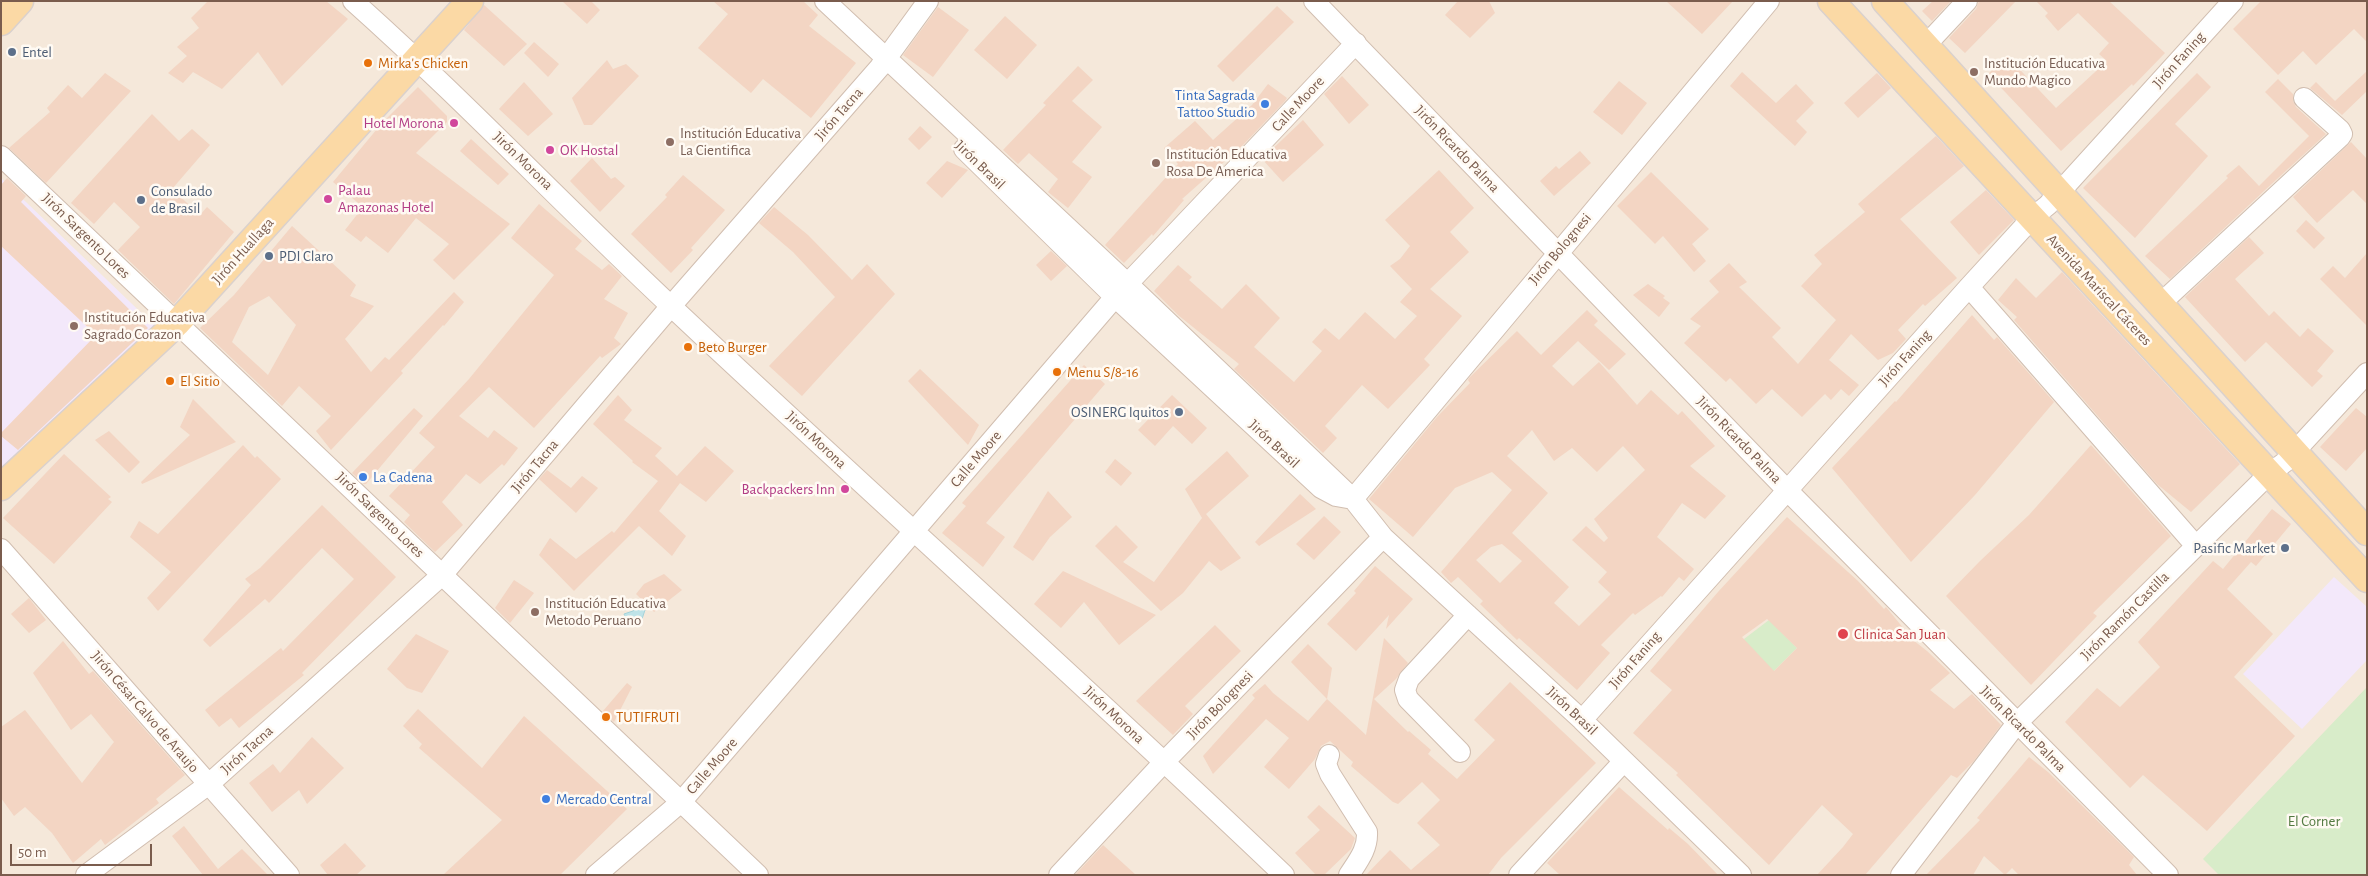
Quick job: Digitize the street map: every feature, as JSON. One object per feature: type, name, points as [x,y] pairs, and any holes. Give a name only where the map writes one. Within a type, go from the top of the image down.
[{"type":"main road","points":[[1,22],[20,1]]},
{"type":"main road","name":"Jirón Huallaga","points":[[1,487],[178,323],[470,1]]},
{"type":"main road","name":"Avenida Mariscal Cáceres","points":[[1831,1],[2367,579]]},
{"type":"main road","points":[[1885,1],[2367,532]]},
{"type":"street","name":"Jirón Morona","points":[[354,1],[418,59],[671,306],[1165,761],[1284,875]]},
{"type":"street","name":"Jirón Brasil","points":[[811,1],[883,63],[1122,291],[1353,499],[1383,538],[1582,720],[1741,875]]},
{"type":"street","points":[[826,1],[883,63]]},
{"type":"street","name":"Jirón Tacna","points":[[86,875],[209,784],[442,575],[671,306],[883,63],[928,1]]},
{"type":"street","name":"Jirón Ricardo Palma","points":[[1314,1],[1786,489],[2168,875]]},
{"type":"street","name":"Jirón Bolognesi","points":[[1353,499],[1769,1]]},
{"type":"street","points":[[1925,46],[1967,1]]},
{"type":"street","name":"Jirón Faning","points":[[1582,720],[1786,489],[2032,218],[2059,193],[2233,1]]},
{"type":"street","name":"Calle Moore","points":[[596,875],[681,802],[1122,291],[1356,43]]},
{"type":"street","points":[[2160,304],[2340,137],[2342,134],[2340,130],[2304,98]]},
{"type":"street","name":"Jirón Sargento Lores","points":[[1,156],[758,875]]},
{"type":"street","points":[[1969,287],[2196,546]]},
{"type":"street","name":"Jirón Ramón Castilla","points":[[1901,875],[2017,723],[2269,474],[2294,452],[2367,373]]},
{"type":"street","name":"Jirón Bolognesi","points":[[1059,875],[1165,761],[1383,538]]},
{"type":"street","name":"Jirón César Calvo de Araujo","points":[[1,549],[289,875]]},
{"type":"street","points":[[1460,752],[1408,699],[1405,690],[1409,679],[1468,615]]},
{"type":"street","points":[[1329,755],[1326,764],[1330,774],[1367,832],[1368,841],[1364,852],[1349,875]]},
{"type":"street","points":[[1519,875],[1624,761]]},
{"type":"shaded area","points":[[1,1],[2367,1],[2367,875],[1,875]]},
{"type":"shaded area","points":[[1,178],[156,327],[1,470]]},
{"type":"shaded area","points":[[2334,577],[2367,607],[2367,660],[2302,729],[2243,674]]},
{"type":"green space","points":[[1769,620],[1797,648],[1761,684],[1744,639]]},
{"type":"green space","name":"El Corner","points":[[2367,687],[2367,875],[2219,875],[2203,859]]},
{"type":"water","points":[[635,604],[646,607],[641,622],[628,626],[624,614],[633,611]]},
{"type":"building","points":[[208,1],[326,1],[348,19],[282,86],[258,52],[222,89],[193,72],[183,83],[168,73],[187,56],[177,47],[199,28],[191,18]]},
{"type":"building","points":[[562,1],[591,1],[600,10],[587,24]]},
{"type":"building","points":[[713,1],[803,1],[818,15],[809,26],[856,63],[811,118],[763,79],[751,93],[698,48],[728,14]]},
{"type":"building","points":[[1458,1],[1489,1],[1495,13],[1470,38],[1445,15]]},
{"type":"building","points":[[1666,1],[1733,1],[1702,34]]},
{"type":"building","points":[[1933,1],[1951,1],[1932,21],[1922,11]]},
{"type":"building","points":[[1979,1],[2016,1],[1965,53],[1949,38],[1976,9]]},
{"type":"building","points":[[2036,1],[2109,1],[2165,53],[2133,86],[2132,84],[2061,151],[1988,74],[2007,56],[2056,108],[2107,61],[2099,54],[2109,43],[2078,13],[2058,31],[2045,16],[2048,13]]},
{"type":"building","points":[[2261,1],[2367,1],[2367,42],[2354,29],[2316,65],[2303,51],[2278,75],[2233,29]]},
{"type":"building","points":[[484,5],[527,44],[504,66],[464,30]]},
{"type":"building","points":[[1277,6],[1294,22],[1233,82],[1217,66]]},
{"type":"building","points":[[938,7],[969,30],[933,77],[903,55]]},
{"type":"building","points":[[1005,16],[1037,45],[1007,79],[974,50]]},
{"type":"building","points":[[534,42],[559,64],[548,77],[524,53]]},
{"type":"building","points":[[607,60],[613,69],[626,64],[639,76],[592,125],[584,125],[572,98]]},
{"type":"building","points":[[1078,66],[1093,80],[1072,101],[1102,127],[1072,162],[1092,177],[1068,208],[1048,192],[1058,179],[1029,153],[1018,164],[1003,150],[1046,105],[1043,103]]},
{"type":"building","points":[[2367,71],[2367,91],[2342,115],[2310,88],[2316,82],[2335,101]]},
{"type":"building","points":[[1742,72],[1776,103],[1796,84],[1814,103],[1796,121],[1807,132],[1795,146],[1730,86]]},
{"type":"building","points":[[105,73],[131,91],[46,183],[9,148],[50,112],[47,108],[68,85],[82,98]]},
{"type":"building","points":[[1877,73],[1891,88],[1858,118],[1844,103]]},
{"type":"building","points":[[2197,73],[2211,87],[2175,124],[2208,156],[2135,238],[2083,188]]},
{"type":"building","points":[[1342,76],[1369,105],[1349,124],[1324,94]]},
{"type":"building","points":[[2278,79],[2293,94],[2293,101],[2296,107],[2326,134],[2170,279],[2145,256],[2228,178],[2226,176],[2239,165],[2259,186],[2309,136],[2265,92]]},
{"type":"building","points":[[1619,81],[1647,103],[1622,135],[1593,112]]},
{"type":"building","points":[[524,82],[553,114],[528,136],[499,109]]},
{"type":"building","points":[[1268,84],[1287,98],[1285,101],[1242,146],[1182,199],[1184,200],[1153,236],[1152,234],[1124,263],[1105,245],[1178,164],[1164,148],[1195,121],[1213,140],[1252,105]]},
{"type":"building","points":[[418,87],[447,116],[447,122],[416,153],[510,224],[454,280],[433,260],[449,244],[416,218],[388,253],[366,236],[361,242],[345,230],[363,207],[333,182],[382,123]]},
{"type":"building","points":[[152,114],[179,141],[192,129],[210,145],[172,189],[200,215],[207,207],[234,232],[174,304],[118,250],[140,227],[114,202],[94,224],[71,203]]},
{"type":"building","points":[[1303,120],[1324,145],[1283,182],[1262,159]]},
{"type":"building","points":[[920,126],[932,137],[919,150],[908,139]]},
{"type":"building","points":[[1936,136],[1964,166],[1900,219],[1957,278],[1925,306],[1923,304],[1898,330],[1906,339],[1893,353],[1878,360],[1851,334],[1829,360],[1859,385],[1849,396],[1841,389],[1831,400],[1825,394],[1802,417],[1772,389],[1756,404],[1730,378],[1726,382],[1684,343],[1701,326],[1690,319],[1719,292],[1709,281],[1729,263],[1747,282],[1739,287],[1781,328],[1772,337],[1798,364],[1836,320],[1801,286],[1822,264],[1814,255],[1865,212],[1858,204]]},
{"type":"building","points":[[471,139],[509,174],[498,185],[460,151]]},
{"type":"building","points":[[2351,142],[2367,159],[2367,204],[2353,190],[2317,223],[2293,197]]},
{"type":"building","points":[[1580,151],[1591,163],[1554,196],[1540,181],[1556,166],[1559,169]]},
{"type":"building","points":[[592,158],[611,179],[615,177],[625,186],[600,212],[570,181]]},
{"type":"building","points":[[947,161],[968,170],[942,198],[926,183]]},
{"type":"building","points":[[1439,170],[1474,208],[1450,232],[1469,252],[1430,289],[1462,316],[1424,359],[1430,365],[1388,409],[1362,385],[1325,426],[1337,438],[1323,453],[1234,369],[1239,364],[1178,315],[1154,291],[1178,265],[1192,277],[1189,280],[1222,309],[1246,284],[1280,318],[1254,347],[1294,382],[1322,351],[1312,342],[1325,328],[1339,340],[1365,312],[1395,339],[1417,316],[1400,302],[1412,289],[1390,266],[1400,259],[1410,246],[1385,220]]},
{"type":"building","points":[[1651,172],[1709,229],[1692,244],[1706,261],[1694,272],[1663,236],[1655,244],[1617,206]]},
{"type":"building","points":[[683,175],[725,210],[691,248],[693,250],[671,273],[631,234],[667,197],[665,195]]},
{"type":"building","points":[[7,178],[26,196],[21,202],[148,328],[18,450],[1,436],[1,433],[96,335],[1,246],[1,185]]},
{"type":"building","points":[[1986,190],[2014,220],[1979,255],[1950,222]]},
{"type":"building","points":[[539,204],[582,241],[575,249],[602,270],[609,264],[622,276],[604,299],[628,313],[614,338],[621,344],[602,358],[600,356],[534,428],[489,387],[459,416],[488,438],[494,430],[518,448],[504,466],[502,464],[480,484],[466,474],[442,502],[463,525],[435,552],[404,522],[410,515],[389,496],[435,447],[419,433],[469,379],[554,275],[511,238]]},
{"type":"building","points":[[774,207],[808,235],[852,280],[867,264],[895,294],[802,396],[769,366],[835,297],[793,252],[759,223]]},
{"type":"building","points":[[2306,220],[2325,238],[2314,249],[2296,231]]},
{"type":"building","points":[[292,226],[356,285],[350,296],[374,306],[345,339],[371,372],[385,357],[389,360],[454,292],[464,302],[401,371],[403,373],[331,450],[316,431],[331,416],[299,386],[282,406],[200,328],[234,295]],"holes":[[[269,296],[296,325],[268,375],[232,342],[249,307]]]},
{"type":"building","points":[[2249,237],[2264,253],[2235,279],[2269,316],[2274,311],[2300,337],[2308,328],[2334,351],[2317,371],[2323,376],[2312,387],[2266,342],[2245,362],[2185,297]]},
{"type":"building","points":[[1051,251],[1067,266],[1051,281],[1036,265]]},
{"type":"building","points":[[2367,253],[2367,326],[2320,279],[2333,266],[2345,278]]},
{"type":"building","points":[[2062,272],[2240,464],[2191,512],[2157,484],[2014,320],[2017,317],[1998,300],[2016,278],[2036,298]]},
{"type":"building","points":[[1648,284],[1665,296],[1663,298],[1670,303],[1659,317],[1633,295]]},
{"type":"building","points":[[1587,310],[1598,321],[1594,325],[1626,354],[1609,370],[1578,341],[1552,366],[1573,386],[1599,362],[1637,405],[1651,390],[1678,415],[1682,411],[1715,446],[1690,466],[1726,496],[1705,519],[1682,503],[1657,537],[1694,569],[1684,581],[1679,577],[1662,597],[1635,615],[1633,613],[1601,645],[1610,653],[1577,690],[1519,638],[1517,640],[1480,604],[1483,601],[1458,577],[1451,583],[1441,572],[1512,490],[1492,472],[1455,488],[1413,537],[1369,499],[1437,417],[1470,383],[1469,378],[1517,331],[1541,355]],"holes":[[[1532,430],[1554,461],[1572,448],[1597,472],[1623,446],[1645,470],[1594,519],[1608,538],[1604,542],[1586,526],[1572,540],[1607,572],[1598,582],[1611,594],[1579,626],[1554,603],[1569,587],[1512,533],[1548,493],[1507,456]],[[1502,544],[1522,561],[1500,583],[1476,560],[1491,547]]]},
{"type":"building","points":[[1972,315],[1994,340],[1997,337],[2054,402],[1975,495],[1911,562],[1832,468],[1896,402]]},
{"type":"building","points":[[1084,365],[1105,384],[986,523],[1005,537],[983,567],[942,533],[966,506],[962,503]]},
{"type":"building","points":[[920,369],[979,425],[968,445],[908,381]]},
{"type":"building","points":[[618,395],[632,410],[624,420],[662,448],[655,456],[677,476],[705,446],[734,471],[706,502],[680,483],[659,511],[686,536],[672,556],[639,526],[574,591],[539,555],[550,538],[576,559],[612,531],[614,533],[658,481],[632,462],[593,424]]},
{"type":"building","points":[[1172,395],[1207,428],[1192,444],[1173,426],[1155,446],[1138,430]]},
{"type":"building","points":[[193,399],[236,442],[142,484],[141,482],[190,435],[180,427]]},
{"type":"building","points":[[414,408],[423,416],[366,484],[364,484],[352,473]]},
{"type":"building","points":[[2356,408],[2367,417],[2367,448],[2346,471],[2320,447]]},
{"type":"building","points":[[109,431],[140,462],[129,473],[95,440]]},
{"type":"building","points":[[243,445],[255,458],[257,456],[281,479],[158,611],[147,598],[171,572],[130,537],[139,521],[158,534]]},
{"type":"building","points":[[2091,445],[2171,536],[2093,613],[2097,616],[2031,685],[1946,596],[2029,515]]},
{"type":"building","points":[[1227,451],[1249,476],[1206,514],[1241,558],[1221,571],[1209,561],[1183,593],[1161,611],[1095,546],[1116,525],[1138,547],[1123,562],[1154,582],[1202,518],[1185,489]]},
{"type":"building","points":[[64,454],[111,497],[108,499],[112,502],[54,564],[3,518]]},
{"type":"building","points":[[1115,459],[1132,473],[1121,486],[1105,472]]},
{"type":"building","points":[[547,470],[571,488],[582,476],[598,488],[576,513],[539,479]]},
{"type":"building","points":[[1048,491],[1072,517],[1050,537],[1033,561],[1013,547]]},
{"type":"building","points":[[1300,494],[1316,509],[1259,546],[1255,542]]},
{"type":"building","points":[[322,505],[396,577],[302,673],[304,675],[239,728],[231,718],[219,727],[205,710],[281,648],[283,651],[354,579],[322,548],[269,603],[265,599],[210,647],[203,640],[251,585],[245,579],[260,568]]},
{"type":"building","points":[[2272,509],[2291,524],[2256,566],[2251,562],[2227,589],[2273,634],[2234,677],[2295,736],[2207,831],[2143,775],[2130,788],[2065,722],[2097,688],[2120,707],[2160,667],[2138,642],[2213,561],[2223,569]]},
{"type":"building","points":[[1324,516],[1341,532],[1314,560],[1296,544]]},
{"type":"building","points":[[1787,517],[1858,581],[1884,609],[1886,607],[1913,640],[1950,673],[1930,690],[1954,709],[1972,694],[2001,725],[1973,762],[1957,778],[1951,775],[1865,875],[1817,875],[1853,834],[1822,805],[1769,865],[1676,775],[1678,773],[1633,733],[1672,690],[1650,671],[1718,592]],"holes":[[[1767,619],[1797,648],[1774,671],[1742,637]]]},
{"type":"building","points":[[1375,566],[1413,599],[1386,629],[1389,615],[1356,651],[1327,624],[1356,593],[1354,591]]},
{"type":"building","points":[[1063,571],[1156,615],[1119,645],[1084,602],[1061,628],[1034,604]]},
{"type":"building","points":[[664,574],[682,590],[654,612],[636,594],[644,584]]},
{"type":"building","points":[[514,580],[534,593],[510,623],[495,608]]},
{"type":"building","points":[[29,598],[46,620],[29,633],[11,614]]},
{"type":"building","points":[[1215,625],[1241,651],[1185,706],[1193,714],[1173,735],[1136,701]]},
{"type":"building","points":[[416,634],[449,651],[422,693],[407,688],[387,669]]},
{"type":"building","points":[[1384,638],[1408,663],[1396,679],[1374,699],[1408,732],[1431,750],[1428,754],[1457,779],[1495,740],[1474,720],[1510,682],[1596,763],[1501,858],[1488,875],[1366,875],[1390,850],[1411,870],[1440,845],[1417,823],[1440,800],[1422,782],[1398,804],[1393,802],[1351,766],[1353,762],[1330,741],[1321,746],[1315,759],[1289,789],[1264,767],[1289,738],[1266,719],[1213,774],[1203,756],[1255,698],[1252,695],[1265,684],[1273,693],[1308,721],[1327,699],[1366,735]]},
{"type":"building","points":[[63,641],[89,674],[93,671],[185,775],[156,799],[159,803],[105,845],[101,839],[73,863],[52,833],[25,807],[14,816],[1,798],[1,727],[25,710],[82,783],[114,742],[91,714],[71,730],[33,673]]},
{"type":"building","points":[[1308,644],[1332,668],[1327,699],[1291,662]]},
{"type":"building","points":[[627,683],[632,687],[614,722],[603,711]]},
{"type":"building","name":"Mercado Central","points":[[418,709],[482,768],[524,716],[627,809],[560,875],[443,875],[502,820],[419,748],[422,744],[403,726]]},
{"type":"building","points":[[312,737],[344,768],[307,804],[299,790],[272,812],[249,783],[273,764],[280,773]]},
{"type":"building","points":[[2029,757],[2048,772],[2134,857],[2129,865],[2137,875],[2019,875],[2012,868],[2005,875],[1984,856],[1973,875],[1926,875],[1980,820],[1977,818]]},
{"type":"building","points":[[1619,787],[1668,830],[1669,828],[1688,844],[1718,875],[1560,875],[1547,863]]},
{"type":"building","points":[[1319,805],[1355,838],[1351,849],[1324,875],[1316,875],[1295,853],[1320,830],[1307,817]]},
{"type":"building","points":[[184,826],[218,869],[242,849],[268,875],[203,875],[172,836]]},
{"type":"building","points":[[345,843],[366,866],[356,875],[328,875],[320,865]]},
{"type":"building","points":[[1103,845],[1136,875],[1075,875]]},
{"type":"place","name":"Entel","points":[[12,52]]},
{"type":"place","name":"Mirka's Chicken","points":[[368,63]]},
{"type":"place","name":"Institución Educativa Mundo Magico","points":[[1974,72]]},
{"type":"place","name":"Tinta Sagrada Tattoo Studio","points":[[1265,104]]},
{"type":"place","name":"Hotel Morona","points":[[454,123]]},
{"type":"place","name":"Institución Educativa La Cientifica","points":[[670,142]]},
{"type":"place","name":"OK Hostal","points":[[550,150]]},
{"type":"place","name":"Institución Educativa Rosa De America","points":[[1156,163]]},
{"type":"place","name":"Palau Amazonas Hotel","points":[[328,199]]},
{"type":"place","name":"Consulado de Brasil","points":[[141,200]]},
{"type":"place","name":"PDI Claro","points":[[269,256]]},
{"type":"place","name":"Institución Educativa Sagrado Corazon","points":[[74,326]]},
{"type":"place","name":"Beto Burger","points":[[688,347]]},
{"type":"place","name":"Menu S/8-16","points":[[1057,372]]},
{"type":"place","name":"El Sitio","points":[[170,381]]},
{"type":"place","name":"OSINERG Iquitos","points":[[1179,412]]},
{"type":"place","name":"La Cadena","points":[[363,477]]},
{"type":"place","name":"Backpackers Inn","points":[[845,489]]},
{"type":"place","name":"Pasific Market","points":[[2285,548]]},
{"type":"place","name":"Institución Educativa Metodo Peruano","points":[[535,612]]},
{"type":"place","name":"Clinica San Juan","points":[[1843,634]]},
{"type":"place","name":"TUTIFRUTI","points":[[606,717]]},
{"type":"place","name":"Mercado Central","points":[[546,799]]}]
